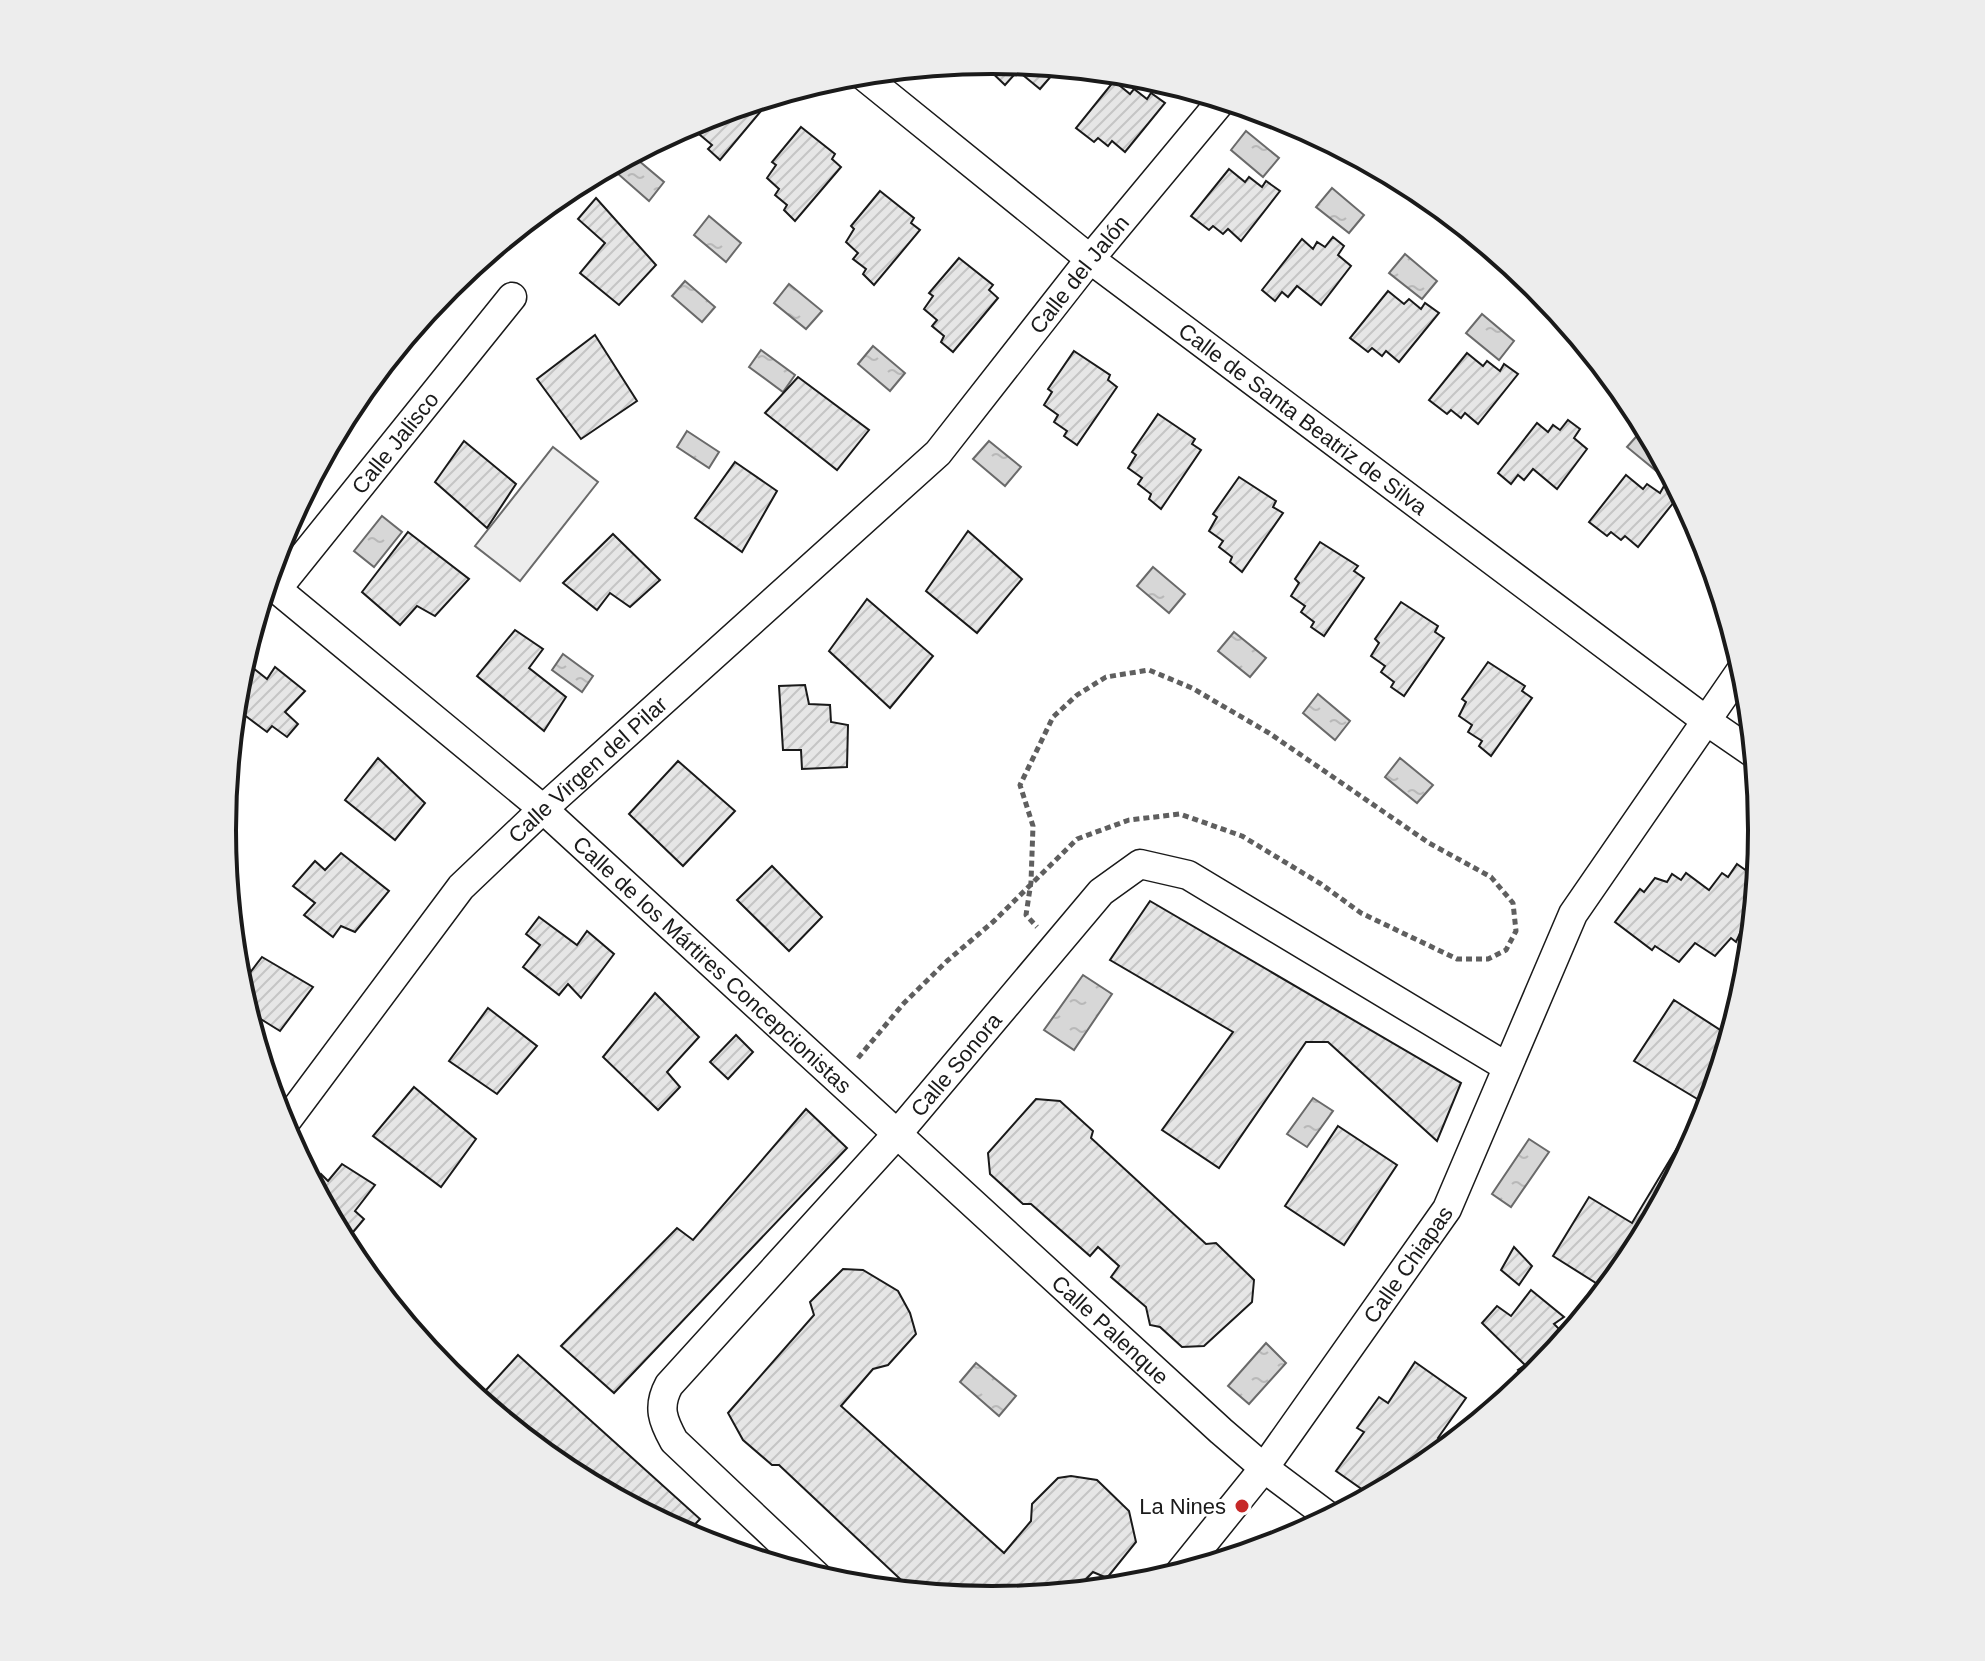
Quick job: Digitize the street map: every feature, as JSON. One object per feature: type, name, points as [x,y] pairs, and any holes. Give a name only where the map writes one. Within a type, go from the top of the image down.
[{"type":"street","name":"Calle de Santa Beatriz de Silva","points":[[873,84],[1090,259],[1744,747]]},
{"type":"street","name":"Calle del Jalón","points":[[938,453],[1090,259],[1216,108]]},
{"type":"street","name":"Calle Jalisco","points":[[281,574],[512,297]]},
{"type":"street","name":"Calle Virgen del Pilar","points":[[292,1114],[461,887],[543,809],[938,453]]},
{"type":"street","name":"Calle de los Mártires Concepcionistas","points":[[276,588],[543,809],[898,1133]]},
{"type":"street","name":"Calle Chiapas","points":[[1189,1561],[1264,1468],[1447,1209],[1573,914],[1734,682]]},
{"type":"street","name":"Calle Sonora","points":[[802,1562],[674,1441],[662,1419],[661,1398],[669,1385],[898,1133],[1101,892],[1140,864],[1188,875],[1507,1067]]},
{"type":"street","name":"Calle Palenque","points":[[898,1133],[1264,1468],[1322,1511]]},
{"type":"path","points":[[838,1079],[904,1003],[994,921],[1031,882],[1077,839],[1129,820],[1180,814],[1242,836],[1321,884],[1361,913],[1457,959],[1488,959],[1506,950],[1516,931],[1513,903],[1491,877],[1429,843],[1269,733],[1192,688],[1149,670],[1106,677],[1077,695],[1053,717],[1020,785],[1033,826],[1031,882],[1026,915],[1054,947]]},
{"type":"shaded area","points":[[553,447],[598,482],[520,581],[475,546]]},
{"type":"water","points":[[1246,131],[1279,158],[1263,177],[1231,150]]},
{"type":"water","points":[[640,162],[664,182],[649,201],[617,173]]},
{"type":"water","points":[[1332,188],[1364,215],[1349,233],[1316,207]]},
{"type":"water","points":[[709,216],[741,243],[726,262],[694,235]]},
{"type":"water","points":[[1405,254],[1437,281],[1422,299],[1389,273]]},
{"type":"water","points":[[685,281],[715,307],[702,322],[672,296]]},
{"type":"water","points":[[789,284],[822,311],[806,329],[774,303]]},
{"type":"water","points":[[1482,314],[1514,341],[1499,360],[1466,333]]},
{"type":"water","points":[[873,346],[905,373],[890,391],[858,364]]},
{"type":"water","points":[[761,350],[795,375],[783,392],[749,367]]},
{"type":"water","points":[[687,431],[719,452],[709,468],[677,447]]},
{"type":"water","points":[[1638,435],[1659,473],[1627,447]]},
{"type":"water","points":[[989,441],[1021,467],[1005,486],[973,459]]},
{"type":"water","points":[[382,516],[402,532],[374,567],[354,551]]},
{"type":"water","points":[[1153,567],[1185,594],[1169,613],[1137,586]]},
{"type":"water","points":[[1234,632],[1266,658],[1250,677],[1218,651]]},
{"type":"water","points":[[563,654],[593,676],[582,692],[552,670]]},
{"type":"water","points":[[1318,694],[1350,721],[1335,740],[1303,713]]},
{"type":"water","points":[[1400,758],[1433,785],[1417,803],[1385,777]]},
{"type":"water","points":[[1083,975],[1112,994],[1074,1050],[1044,1030]]},
{"type":"water","points":[[1313,1098],[1333,1111],[1307,1147],[1287,1134]]},
{"type":"water","points":[[1529,1139],[1549,1152],[1511,1207],[1492,1194]]},
{"type":"water","points":[[1266,1343],[1286,1363],[1249,1404],[1228,1386]]},
{"type":"water","points":[[976,1363],[1016,1396],[999,1416],[960,1382]]},
{"type":"building","points":[[993,74],[1014,75],[1005,85]]},
{"type":"building","points":[[1025,75],[1051,77],[1040,89]]},
{"type":"building","points":[[1112,84],[1119,85],[1130,94],[1134,89],[1147,99],[1151,93],[1165,103],[1125,152],[1112,141],[1108,146],[1098,138],[1094,142],[1076,128]]},
{"type":"building","points":[[762,110],[720,160],[708,149],[712,145],[699,134]]},
{"type":"building","points":[[801,127],[835,154],[832,159],[841,167],[795,221],[784,210],[787,205],[775,195],[779,189],[767,178],[776,165],[772,162]]},
{"type":"building","points":[[1229,169],[1245,182],[1249,177],[1262,187],[1266,181],[1280,191],[1241,241],[1228,229],[1223,234],[1213,226],[1209,230],[1191,216]]},
{"type":"building","points":[[880,191],[914,218],[911,223],[920,230],[874,285],[863,274],[866,269],[853,259],[858,253],[846,242],[854,229],[851,226]]},
{"type":"building","points":[[596,198],[656,265],[619,305],[580,273],[605,243],[578,219]]},
{"type":"building","points":[[1333,237],[1344,246],[1338,255],[1351,266],[1321,305],[1297,286],[1288,297],[1282,292],[1275,301],[1262,290],[1302,239],[1313,249],[1317,242],[1325,247]]},
{"type":"building","points":[[959,258],[993,285],[989,290],[998,298],[953,352],[941,342],[944,336],[932,326],[937,320],[924,309],[933,296],[929,293]]},
{"type":"building","points":[[1388,291],[1404,304],[1409,299],[1421,309],[1425,303],[1439,313],[1399,362],[1386,351],[1382,356],[1372,348],[1368,352],[1350,338]]},
{"type":"building","points":[[595,335],[637,401],[581,439],[537,379]]},
{"type":"building","points":[[1074,351],[1110,375],[1108,380],[1117,387],[1077,445],[1064,436],[1067,431],[1054,422],[1058,415],[1044,405],[1052,392],[1048,389]]},
{"type":"building","points":[[1467,353],[1483,366],[1487,361],[1500,371],[1504,364],[1518,374],[1478,424],[1465,413],[1461,418],[1451,410],[1447,414],[1429,400]]},
{"type":"building","points":[[798,377],[869,430],[837,470],[765,413]]},
{"type":"building","points":[[1158,414],[1195,439],[1192,444],[1201,450],[1161,509],[1149,499],[1151,494],[1138,484],[1142,478],[1128,468],[1136,455],[1132,452]]},
{"type":"building","points":[[1568,420],[1580,429],[1574,438],[1587,449],[1557,489],[1533,469],[1524,480],[1518,475],[1511,484],[1498,473],[1537,423],[1548,432],[1553,425],[1560,430]]},
{"type":"building","points":[[464,441],[516,484],[487,528],[435,482]]},
{"type":"building","points":[[735,462],[777,491],[742,552],[695,518]]},
{"type":"building","points":[[1626,475],[1643,489],[1647,484],[1660,493],[1664,486],[1674,502],[1638,547],[1625,536],[1621,540],[1611,532],[1607,536],[1589,522]]},
{"type":"building","points":[[1239,477],[1276,501],[1273,507],[1283,513],[1242,572],[1230,562],[1232,557],[1219,547],[1223,541],[1209,531],[1217,517],[1213,514]]},
{"type":"building","points":[[968,531],[1022,579],[977,633],[926,591]]},
{"type":"building","points":[[408,532],[469,579],[435,616],[417,606],[400,625],[362,592]]},
{"type":"building","points":[[613,534],[660,580],[630,607],[610,593],[597,610],[563,583]]},
{"type":"building","points":[[1320,542],[1358,566],[1354,571],[1364,578],[1324,636],[1311,627],[1314,622],[1301,612],[1305,606],[1291,596],[1299,583],[1295,579]]},
{"type":"building","points":[[867,599],[933,656],[890,708],[829,651]]},
{"type":"building","points":[[1401,602],[1438,626],[1435,632],[1444,638],[1404,696],[1391,687],[1394,682],[1381,672],[1385,666],[1371,656],[1379,643],[1375,639]]},
{"type":"building","points":[[515,630],[543,649],[529,668],[566,697],[544,731],[477,676]]},
{"type":"building","points":[[1488,662],[1525,686],[1522,691],[1532,698],[1491,756],[1479,746],[1482,741],[1468,732],[1472,725],[1459,716],[1466,702],[1462,699]]},
{"type":"building","points":[[275,667],[305,691],[285,712],[298,724],[287,737],[272,726],[267,732],[245,716],[254,669],[267,679]]},
{"type":"building","points":[[805,685],[809,704],[830,705],[831,722],[848,725],[847,767],[802,769],[801,750],[783,750],[779,686]]},
{"type":"building","points":[[378,758],[425,803],[395,840],[345,800]]},
{"type":"building","points":[[678,761],[735,811],[683,866],[629,814]]},
{"type":"building","points":[[341,853],[389,891],[355,932],[341,926],[333,937],[304,915],[315,903],[293,886],[315,861],[325,870]]},
{"type":"building","points":[[1737,864],[1747,871],[1743,929],[1736,942],[1731,938],[1715,956],[1695,943],[1679,962],[1655,946],[1652,950],[1615,922],[1640,889],[1644,892],[1655,878],[1667,882],[1672,874],[1681,880],[1686,873],[1709,890],[1722,873],[1728,877]]},
{"type":"building","points":[[772,866],[822,917],[789,951],[737,900]]},
{"type":"building","points":[[1150,901],[1461,1083],[1437,1141],[1328,1042],[1306,1042],[1219,1168],[1162,1130],[1233,1032],[1110,960]]},
{"type":"building","points":[[539,917],[577,945],[587,931],[614,954],[581,998],[568,984],[559,995],[523,967],[540,945],[526,934]]},
{"type":"building","points":[[262,957],[313,987],[280,1031],[260,1019],[250,973]]},
{"type":"building","points":[[655,993],[699,1037],[667,1072],[680,1087],[658,1110],[603,1057]]},
{"type":"building","points":[[1674,1000],[1722,1031],[1699,1100],[1634,1061]]},
{"type":"building","points":[[488,1008],[537,1046],[497,1094],[449,1061]]},
{"type":"building","points":[[736,1035],[753,1052],[728,1079],[710,1062]]},
{"type":"building","points":[[414,1087],[476,1139],[441,1187],[373,1136]]},
{"type":"building","points":[[1036,1099],[1060,1101],[1093,1131],[1091,1138],[1206,1244],[1216,1243],[1254,1280],[1252,1302],[1204,1346],[1182,1347],[1160,1327],[1150,1325],[1146,1307],[1111,1277],[1119,1266],[1098,1247],[1090,1256],[1031,1204],[1023,1204],[990,1174],[988,1153]]},
{"type":"building","points":[[806,1109],[847,1148],[614,1393],[561,1346],[677,1228],[693,1240]]},
{"type":"building","points":[[1338,1126],[1397,1165],[1344,1245],[1285,1206]]},
{"type":"building","points":[[1683,1138],[1648,1209],[1598,1284],[1553,1256],[1589,1197],[1632,1223]]},
{"type":"building","points":[[342,1164],[375,1185],[355,1211],[364,1219],[352,1233],[321,1174],[328,1181]]},
{"type":"building","points":[[1514,1247],[1532,1266],[1519,1285],[1501,1270]]},
{"type":"building","points":[[843,1269],[863,1270],[898,1291],[910,1313],[916,1334],[888,1365],[873,1369],[841,1406],[1004,1553],[1031,1521],[1032,1504],[1058,1478],[1071,1476],[1097,1480],[1129,1511],[1136,1542],[1107,1578],[1093,1572],[1083,1582],[992,1587],[903,1582],[779,1465],[772,1465],[743,1440],[728,1413],[814,1315],[810,1302]]},
{"type":"building","points":[[1531,1290],[1564,1317],[1554,1324],[1560,1330],[1520,1372],[1518,1370],[1525,1365],[1482,1323],[1497,1306],[1511,1316]]},
{"type":"building","points":[[518,1355],[700,1519],[694,1525],[614,1486],[532,1431],[485,1391]]},
{"type":"building","points":[[1415,1362],[1466,1398],[1438,1438],[1441,1440],[1363,1490],[1336,1471],[1364,1432],[1357,1428],[1379,1397],[1388,1403]]},
{"type":"place","name":"La Nines","points":[[1242,1506]]}]
